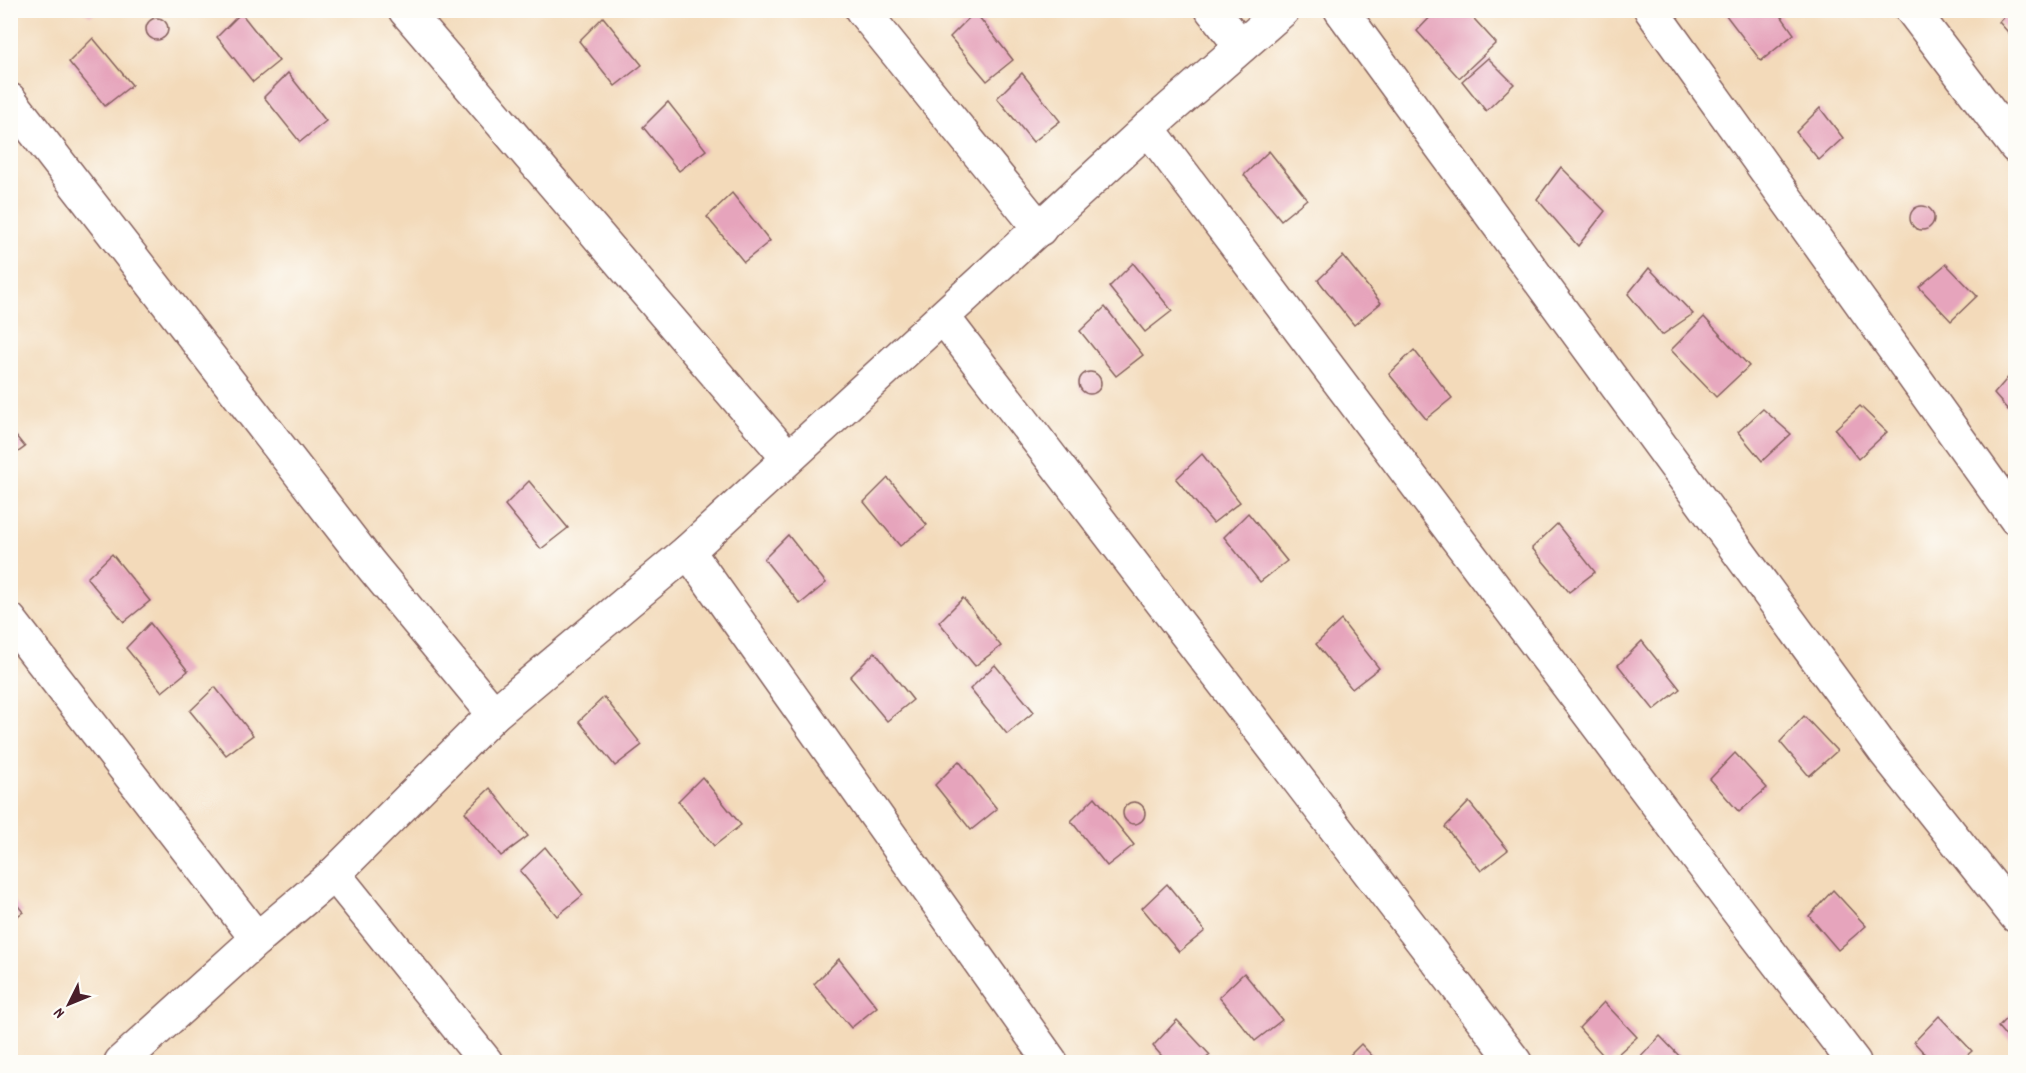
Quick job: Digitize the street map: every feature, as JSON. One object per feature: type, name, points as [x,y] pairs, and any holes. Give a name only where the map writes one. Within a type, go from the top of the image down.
[{"type":"street","points":[[405,10],[788,458]]},
{"type":"street","points":[[862,10],[1040,229]]},
{"type":"street","points":[[1212,10],[1241,46]]},
{"type":"street","points":[[121,1062],[257,939],[334,874],[494,714],[688,551],[1148,128],[1283,10]]},
{"type":"street","points":[[1341,10],[1886,753],[2016,916]]},
{"type":"street","points":[[1651,10],[2016,519]]},
{"type":"street","points":[[1912,10],[2016,147]]},
{"type":"street","points":[[10,100],[370,564],[494,714]]},
{"type":"street","points":[[1148,128],[1854,1062]]},
{"type":"street","points":[[943,317],[1515,1062]]},
{"type":"street","points":[[688,551],[1051,1062]]},
{"type":"street","points":[[10,620],[257,939]]},
{"type":"street","points":[[334,874],[486,1062]]},
{"type":"building","points":[[81,10],[100,10],[90,16]]},
{"type":"building","points":[[1437,10],[1466,10],[1496,43],[1459,78],[1417,31]]},
{"type":"building","points":[[1722,10],[1777,10],[1794,34],[1761,61]]},
{"type":"building","points":[[2010,10],[2016,10],[2016,41],[1999,22]]},
{"type":"building","points":[[975,12],[1013,60],[987,81],[950,37]]},
{"type":"building","points":[[241,13],[279,61],[253,82],[217,37]]},
{"type":"building","points":[[603,17],[642,65],[615,86],[579,41]]},
{"type":"building","points":[[157,18],[165,21],[168,29],[165,37],[157,40],[149,37],[146,29],[149,21]]},
{"type":"building","points":[[93,38],[132,85],[105,106],[69,62]]},
{"type":"building","points":[[1488,58],[1514,84],[1486,111],[1462,81]]},
{"type":"building","points":[[288,73],[326,121],[300,142],[264,97]]},
{"type":"building","points":[[1022,73],[1060,121],[1033,142],[997,98]]},
{"type":"building","points":[[668,102],[706,150],[679,171],[643,127]]},
{"type":"building","points":[[1820,108],[1843,138],[1819,160],[1796,132]]},
{"type":"building","points":[[1269,151],[1307,199],[1281,220],[1244,175]]},
{"type":"building","points":[[1561,167],[1605,211],[1578,246],[1537,199]]},
{"type":"building","points":[[732,193],[770,241],[744,262],[707,217]]},
{"type":"building","points":[[1922,206],[1931,209],[1934,218],[1931,227],[1922,230],[1913,227],[1910,218],[1913,209]]},
{"type":"building","points":[[1343,256],[1381,303],[1354,325],[1318,280]]},
{"type":"building","points":[[1133,263],[1172,311],[1145,332],[1109,287]]},
{"type":"building","points":[[1946,264],[1977,296],[1951,321],[1919,287]]},
{"type":"building","points":[[1649,268],[1693,314],[1662,335],[1628,294]]},
{"type":"building","points":[[1105,307],[1143,355],[1116,376],[1080,331]]},
{"type":"building","points":[[1704,317],[1749,366],[1716,397],[1671,350]]},
{"type":"building","points":[[1414,350],[1452,398],[1426,419],[1389,374]]},
{"type":"building","points":[[2016,368],[2016,419],[1994,394]]},
{"type":"building","points":[[1090,372],[1098,375],[1101,383],[1098,391],[1090,394],[1082,391],[1079,383],[1082,375]]},
{"type":"building","points":[[1860,406],[1887,432],[1858,459],[1835,429]]},
{"type":"building","points":[[1763,409],[1791,434],[1762,461],[1738,432]]},
{"type":"building","points":[[10,429],[25,447],[10,458]]},
{"type":"building","points":[[1202,454],[1240,502],[1213,523],[1176,479]]},
{"type":"building","points":[[888,478],[927,525],[900,546],[864,502]]},
{"type":"building","points":[[529,481],[568,528],[541,549],[505,505]]},
{"type":"building","points":[[1248,513],[1287,561],[1260,582],[1224,537]]},
{"type":"building","points":[[1557,524],[1595,572],[1569,592],[1532,548]]},
{"type":"building","points":[[788,535],[826,583],[800,604],[764,559]]},
{"type":"building","points":[[112,554],[150,601],[124,622],[87,578]]},
{"type":"building","points":[[963,598],[1001,646],[975,666],[939,622]]},
{"type":"building","points":[[1341,620],[1379,668],[1352,689],[1316,644]]},
{"type":"building","points":[[150,623],[188,671],[162,692],[126,648]]},
{"type":"building","points":[[1642,641],[1680,689],[1654,710],[1618,665]]},
{"type":"building","points":[[875,652],[913,700],[887,721],[850,677]]},
{"type":"building","points":[[995,665],[1034,712],[1007,734],[970,689]]},
{"type":"building","points":[[215,687],[253,735],[226,755],[190,711]]},
{"type":"building","points":[[604,697],[642,745],[615,766],[579,721]]},
{"type":"building","points":[[1804,716],[1837,751],[1809,776],[1780,742]]},
{"type":"building","points":[[1735,753],[1767,788],[1739,812],[1710,779]]},
{"type":"building","points":[[959,761],[997,809],[971,830],[935,785]]},
{"type":"building","points":[[702,777],[741,825],[714,846],[678,801]]},
{"type":"building","points":[[490,788],[528,836],[501,856],[465,812]]},
{"type":"building","points":[[1095,797],[1134,845],[1107,866],[1071,821]]},
{"type":"building","points":[[1134,802],[1142,805],[1145,813],[1142,821],[1134,824],[1126,821],[1123,813],[1126,805]]},
{"type":"building","points":[[1469,802],[1508,850],[1481,871],[1445,827]]},
{"type":"building","points":[[545,847],[583,895],[557,916],[520,871]]},
{"type":"building","points":[[1167,884],[1205,931],[1179,952],[1142,908]]},
{"type":"building","points":[[1833,890],[1866,926],[1838,950],[1809,916]]},
{"type":"building","points":[[10,896],[23,912],[10,921]]},
{"type":"building","points":[[839,959],[877,1007],[851,1028],[814,984]]},
{"type":"building","points":[[1244,973],[1282,1020],[1255,1041],[1219,997]]},
{"type":"building","points":[[1604,1002],[1637,1037],[1609,1062],[1579,1028]]},
{"type":"building","points":[[2016,1008],[2016,1048],[1998,1027]]},
{"type":"building","points":[[1939,1016],[1972,1051],[1959,1062],[1932,1062],[1914,1042]]},
{"type":"building","points":[[1177,1020],[1210,1055],[1202,1062],[1167,1062],[1153,1046]]},
{"type":"building","points":[[1660,1036],[1685,1062],[1636,1062]]},
{"type":"building","points":[[1361,1044],[1378,1062],[1343,1062]]}]
